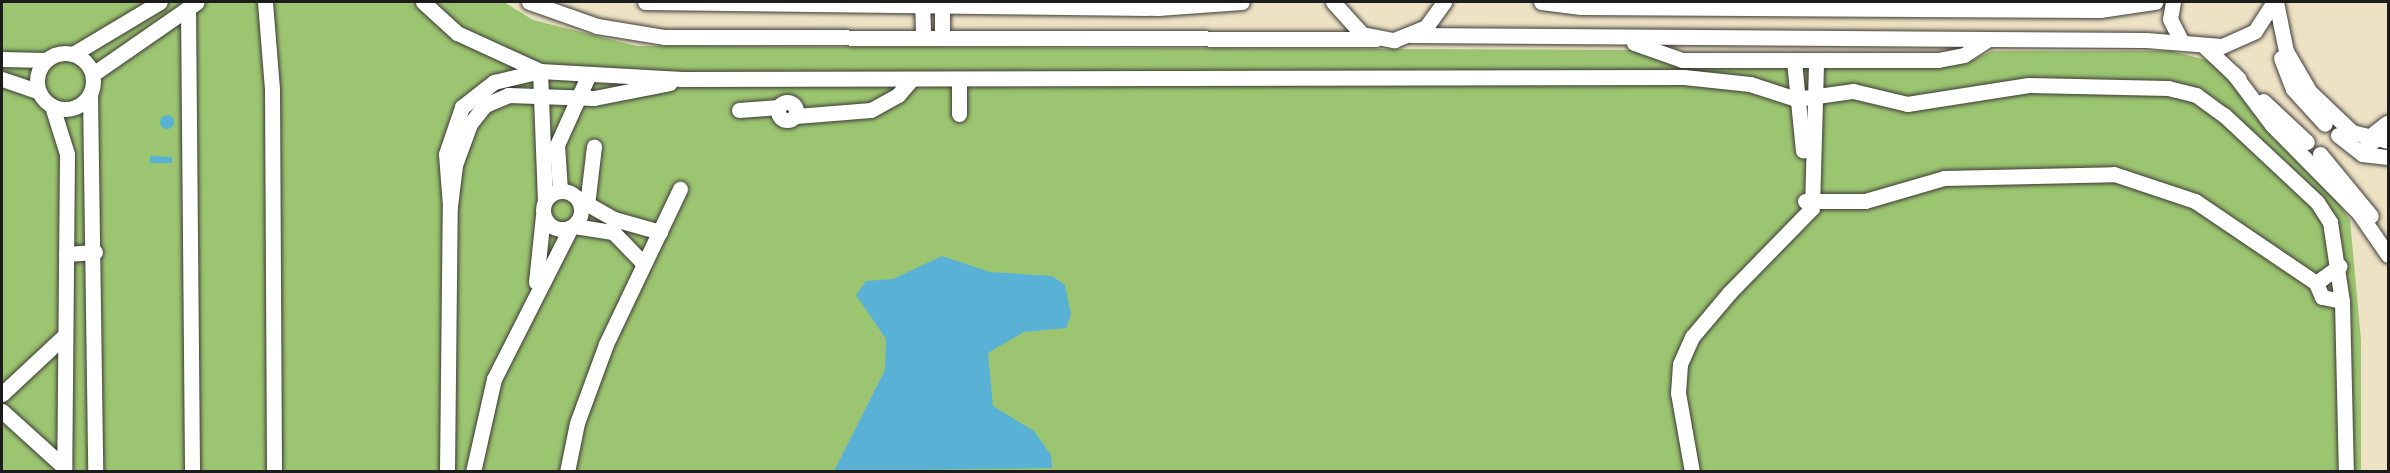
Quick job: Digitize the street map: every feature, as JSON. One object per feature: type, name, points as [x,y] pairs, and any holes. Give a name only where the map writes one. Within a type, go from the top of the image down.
[{"type":"highway","points":[[2379,140],[2388,126]]},
{"type":"street","points":[[2,59],[46,60],[73,54],[160,2]]},
{"type":"street","points":[[265,2],[272,89],[274,471]]},
{"type":"street","points":[[423,2],[457,33],[540,71]]},
{"type":"street","points":[[529,2],[627,34],[942,34],[1376,39],[1412,35],[1626,40],[2181,41],[2204,46],[2238,42],[2255,31],[2275,2]]},
{"type":"street","points":[[645,2],[942,2],[1158,8],[1242,2]]},
{"type":"street","points":[[922,2],[923,34]]},
{"type":"street","points":[[942,2],[942,34]]},
{"type":"street","points":[[1333,2],[1349,25],[1376,39]]},
{"type":"street","points":[[1412,35],[1426,27],[1443,2]]},
{"type":"street","points":[[1541,2],[2100,9],[2154,2]]},
{"type":"street","points":[[2173,2],[2170,19],[2181,41]]},
{"type":"street","points":[[2275,2],[2288,80],[2325,124]]},
{"type":"street","points":[[94,471],[95,218],[90,94],[93,74],[192,5]]},
{"type":"street","points":[[192,5],[192,471]]},
{"type":"street","points":[[2279,28],[2310,92],[2352,132],[2379,140]]},
{"type":"street","points":[[1626,40],[1682,60],[1794,61],[1951,59],[1987,40]]},
{"type":"street","points":[[2204,46],[2307,142]]},
{"type":"street","points":[[73,54],[93,74]]},
{"type":"street","points":[[39,92],[39,71],[46,60]]},
{"type":"street","points":[[1794,61],[1796,99],[1809,205]]},
{"type":"street","points":[[1692,471],[1678,393],[1687,346],[1730,292],[1809,205],[1816,61]]},
{"type":"street","points":[[536,291],[544,208],[540,71]]},
{"type":"street","points":[[447,471],[450,206],[446,154],[462,107],[494,82],[540,71],[682,80],[1684,77],[1750,84],[1796,99],[1853,91],[1923,104],[2001,87],[2060,84],[2126,84],[2196,95],[2317,202],[2334,233],[2342,301],[2346,471]]},
{"type":"street","points":[[2233,73],[2272,125],[2359,213],[2388,255]]},
{"type":"street","points":[[544,208],[560,191],[556,145],[589,74]]},
{"type":"street","points":[[2,79],[39,92],[52,106],[66,146],[64,469]]},
{"type":"street","points":[[450,206],[461,144],[479,111],[499,97],[578,98],[682,80]]},
{"type":"street","points":[[739,110],[779,106],[783,120],[795,116],[871,110],[898,95],[911,80]]},
{"type":"street","points":[[959,80],[959,114]]},
{"type":"street","points":[[52,106],[74,108],[90,94]]},
{"type":"street","points":[[2338,135],[2362,154],[2388,157]]},
{"type":"street","points":[[473,471],[488,394],[536,291],[582,210],[594,146]]},
{"type":"street","points":[[2320,154],[2361,200],[2388,255]]},
{"type":"street","points":[[1809,205],[1865,201],[1944,178],[2114,174],[2185,195],[2316,283],[2322,297],[2342,301]]},
{"type":"street","points":[[567,471],[591,380],[643,263],[680,189]]},
{"type":"street","points":[[560,191],[582,202],[660,232]]},
{"type":"street","points":[[544,208],[550,226],[614,232],[643,263]]},
{"type":"street","points":[[66,220],[82,225],[95,218]]},
{"type":"street","points":[[66,254],[95,252]]},
{"type":"street","points":[[2316,283],[2339,266]]},
{"type":"street","points":[[2,394],[66,335]]},
{"type":"street","points":[[2,411],[64,469]]},
{"type":"green space","points":[[2,2],[504,2],[533,20],[637,46],[1636,50],[1660,59],[1971,61],[1992,51],[2171,51],[2210,61],[2297,146],[2350,220],[2361,340],[2361,471],[2,471]]},
{"type":"water","points":[[164,115],[170,115],[174,122],[170,129],[164,129],[160,125],[160,119]]},
{"type":"water","points":[[150,156],[172,157],[172,163],[150,163]]},
{"type":"water","points":[[942,256],[990,272],[1052,276],[1065,285],[1071,315],[1066,328],[1024,332],[988,353],[993,406],[1034,431],[1051,455],[1052,468],[834,471],[885,370],[886,339],[856,295],[866,281],[893,279]]}]
